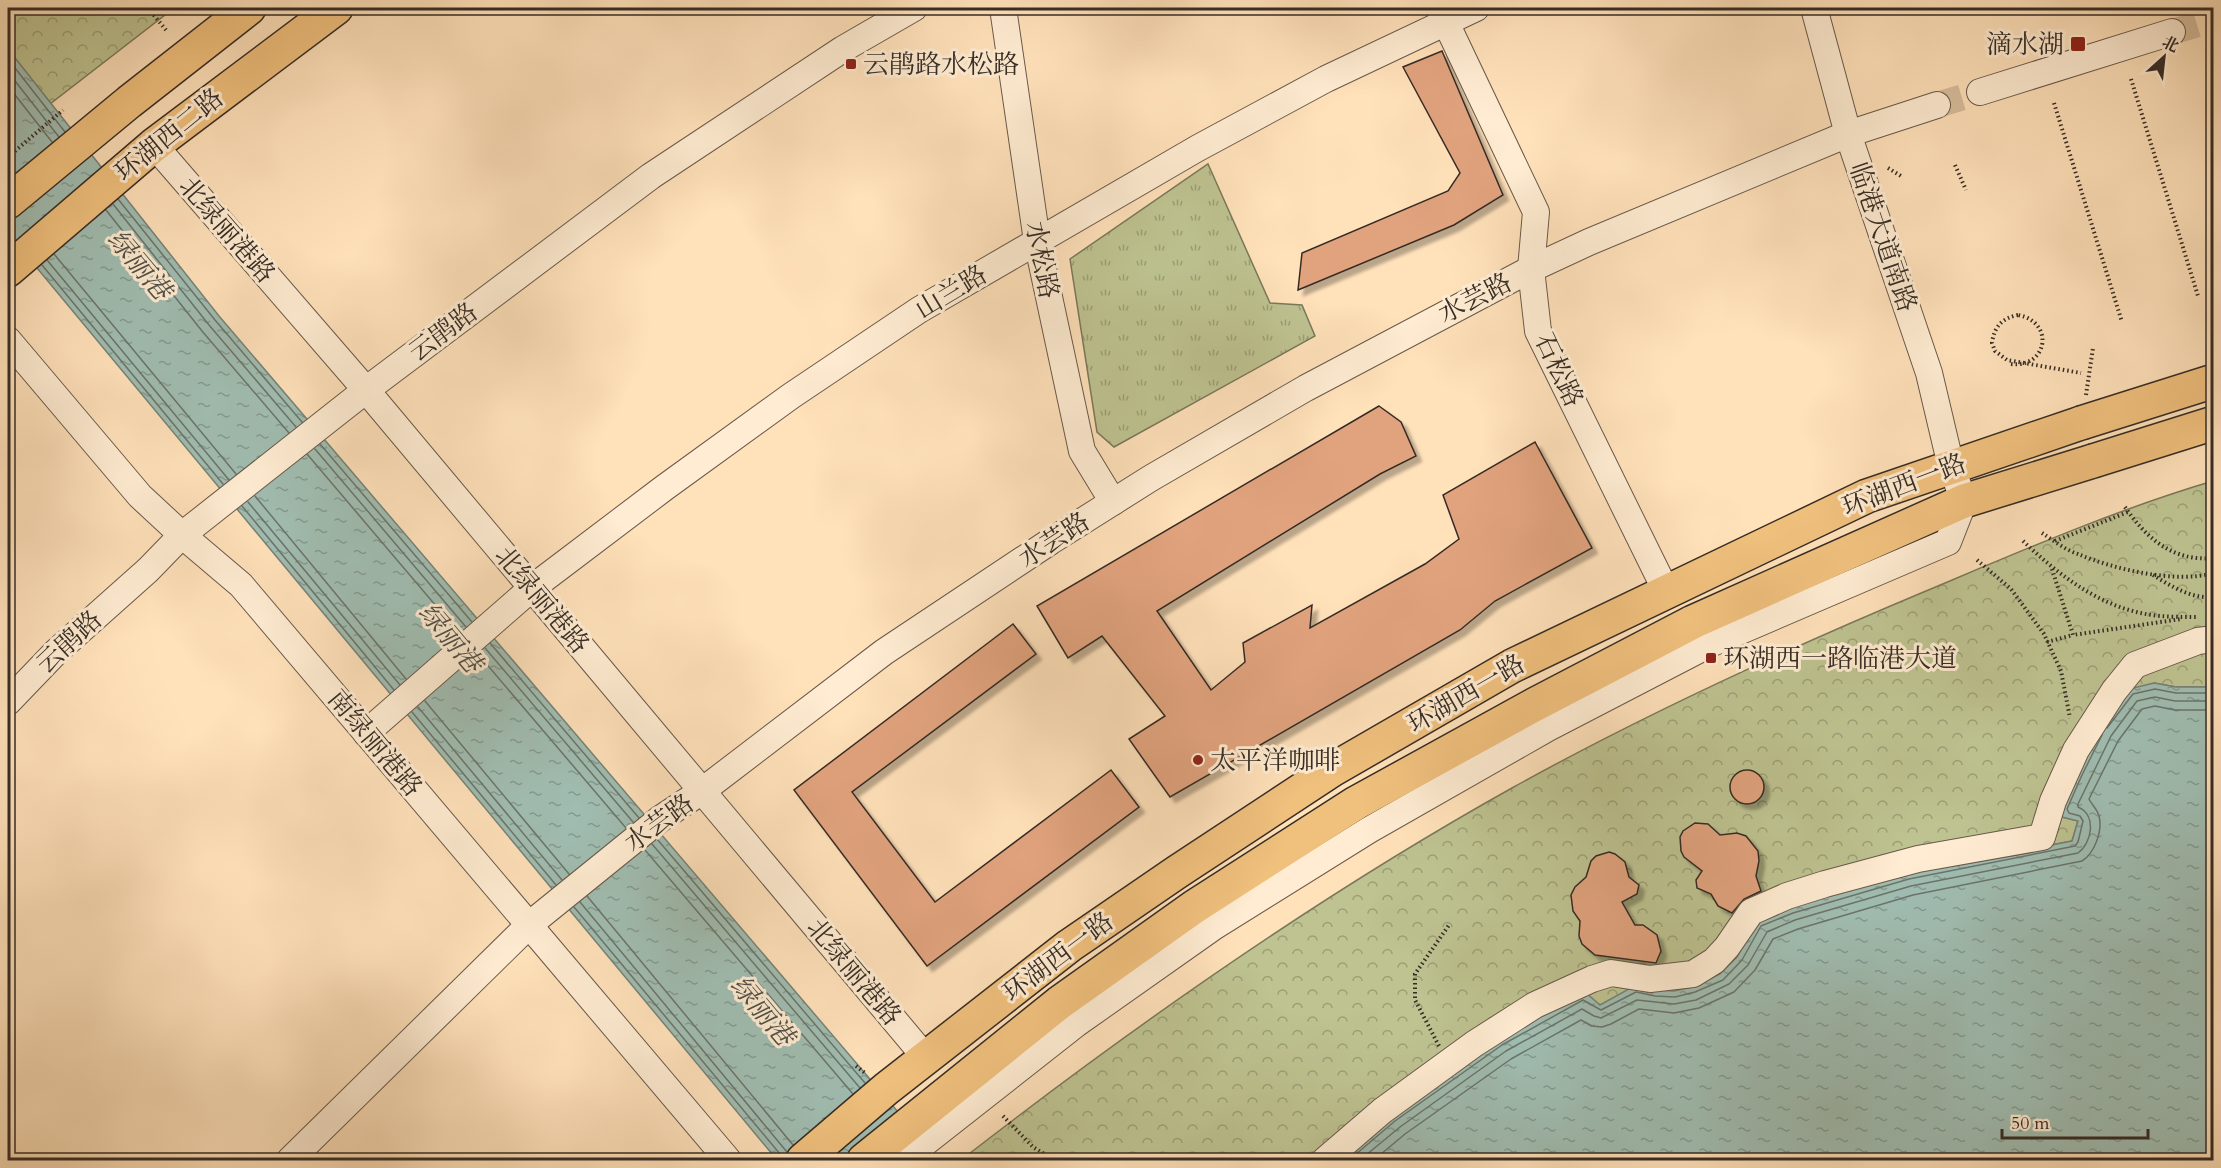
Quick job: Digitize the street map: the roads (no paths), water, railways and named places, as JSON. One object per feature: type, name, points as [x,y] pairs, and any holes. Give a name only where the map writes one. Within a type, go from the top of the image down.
[{"type":"main road","name":"环湖西二路","points":[[8,202],[83,139],[249,8]]},
{"type":"main road","name":"环湖西二路","points":[[11,266],[154,145],[336,8]]},
{"type":"main road","name":"环湖西一路","points":[[803,1161],[886,1089],[1069,946],[1332,770],[1512,666],[1867,496],[1951,466],[2083,410],[2214,381]]},
{"type":"main road","name":"环湖西一路","points":[[864,1161],[919,1130],[1059,1003],[1194,906],[1356,803],[1534,705],[1693,622],[1964,501],[2214,423]]},
{"type":"street","name":"云鹃路","points":[[8,702],[56,652],[148,570],[182,535],[366,390],[651,176],[843,49],[914,8]]},
{"type":"street","name":"水松路","points":[[1003,8],[1037,241],[1082,452],[1113,502]]},
{"type":"street","name":"山兰路","points":[[366,733],[532,588],[791,396],[919,310],[1198,148],[1442,14],[1476,8]]},
{"type":"street","name":"临港大道南路","points":[[1814,8],[1848,134],[1929,373],[1951,466],[1964,501]]},
{"type":"street","name":"石松路","points":[[1442,14],[1536,212],[1531,269],[1538,331],[1666,591]]},
{"type":"street","points":[[1980,92],[2172,32]]},
{"type":"street","name":"水芸路","points":[[291,1161],[414,1036],[529,925],[553,905],[660,819],[702,791],[884,652],[1041,547],[1306,388],[1531,269],[1589,242],[1848,134],[1937,105]]},
{"type":"street","name":"北绿丽港路","points":[[154,145],[366,390],[926,1058]]},
{"type":"street","name":"南绿丽港路","points":[[8,340],[140,496],[241,585],[728,1161]]},
{"type":"street","points":[[1325,1161],[1382,1111],[1448,1063],[1535,1005],[1592,979],[1611,973],[1650,979],[1693,974],[1714,961],[1727,947],[1751,912],[1787,896],[1918,859],[2042,837],[2053,801],[2076,750],[2108,699],[2135,665],[2187,645],[2209,628]]},
{"type":"street","points":[[903,1161],[919,1130]]},
{"type":"water","name":"绿丽港","points":[[8,49],[219,316],[939,1160],[777,1160],[8,233]]},
{"type":"water","points":[[2154,683],[2176,687],[2213,687],[2213,1160],[1340,1160],[1391,1116],[1499,1040],[1585,992],[1600,1005],[1636,985],[1656,990],[1674,991],[1693,987],[1720,974],[1737,957],[1756,921],[1791,907],[1908,873],[2072,841],[2078,821],[2058,816],[2076,772],[2129,689]]},
{"type":"tunnel","points":[[2172,32],[2214,19]]},
{"type":"tunnel","points":[[1937,105],[1980,92]]},
{"type":"place","name":"滴水湖","points":[[2078,44]]},
{"type":"place","name":"云鹃路水松路","points":[[851,64]]},
{"type":"place","name":"环湖西一路临港大道","points":[[1711,658]]},
{"type":"place","name":"太平洋咖啡","points":[[1198,760]]}]
